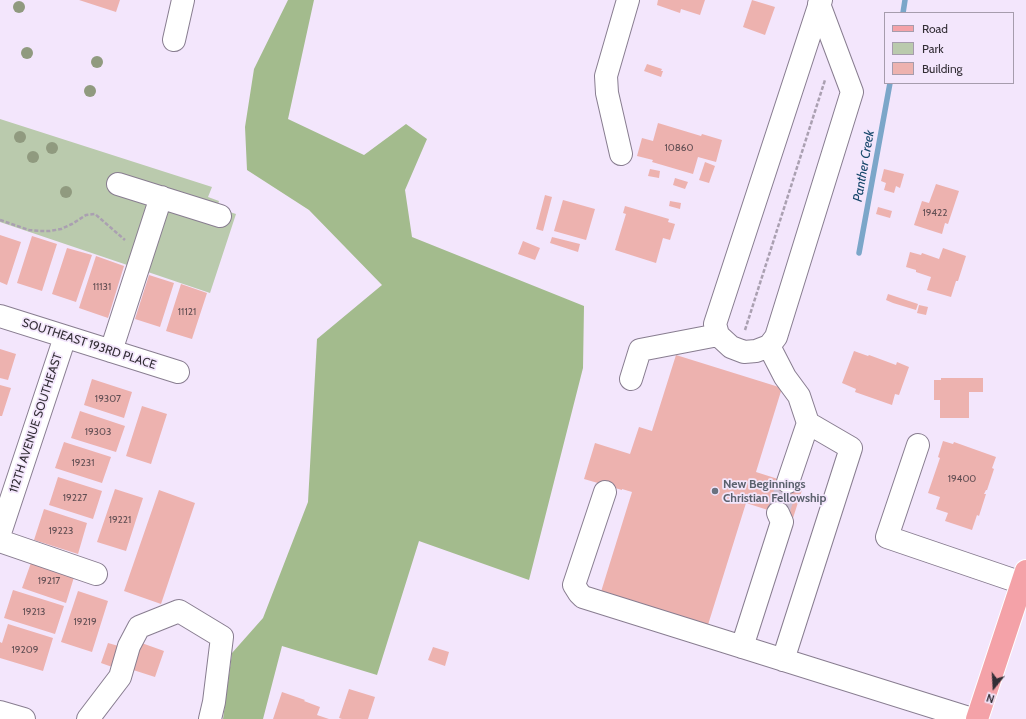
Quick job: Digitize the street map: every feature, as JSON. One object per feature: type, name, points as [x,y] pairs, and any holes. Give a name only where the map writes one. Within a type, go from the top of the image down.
[{"type":"main road","points":[[977,719],[1020,613],[1024,577]]},
{"type":"street","points":[[174,40],[183,0]]},
{"type":"street","points":[[621,154],[606,92],[606,76],[628,0]]},
{"type":"street","points":[[820,2],[852,92],[776,337],[769,346],[756,351],[744,352],[731,347],[718,335],[715,324],[820,2]]},
{"type":"street","points":[[118,184],[220,216]]},
{"type":"street","points":[[111,351],[161,197]]},
{"type":"street","name":"SOUTHEAST 193RD PLACE","points":[[0,316],[178,372]]},
{"type":"street","points":[[631,379],[640,350],[718,335]]},
{"type":"street","name":"112TH AVENUE SOUTHEAST","points":[[1,529],[65,336]]},
{"type":"street","points":[[769,346],[786,377],[799,396],[808,423],[788,482]]},
{"type":"street","points":[[783,660],[851,448],[808,423]]},
{"type":"street","points":[[918,445],[887,537],[1024,577]]},
{"type":"street","points":[[605,492],[574,585],[583,597],[972,719]]},
{"type":"street","points":[[742,647],[782,522],[778,513]]},
{"type":"street","points":[[1,529],[96,574]]},
{"type":"street","points":[[88,719],[120,677],[129,646],[139,627],[179,610],[222,637],[214,702],[210,719]]},
{"type":"street","points":[[0,712],[24,719]]},
{"type":"path","points":[[738,350],[826,77]]},
{"type":"path","points":[[0,220],[40,232],[61,229],[86,215],[95,214],[142,255]]},
{"type":"green space","points":[[288,0],[314,0],[288,119],[364,155],[406,124],[427,139],[405,190],[412,237],[584,306],[583,368],[529,580],[419,541],[377,675],[282,646],[263,719],[223,719],[232,653],[263,618],[308,502],[317,339],[382,285],[309,210],[247,170],[245,127],[254,69]]},
{"type":"green space","points":[[0,119],[212,187],[208,197],[219,201],[217,208],[236,214],[210,293],[0,222]]},
{"type":"building","points":[[79,0],[120,0],[116,12]]},
{"type":"building","points":[[658,0],[705,0],[700,15],[681,9],[680,13],[657,5]]},
{"type":"building","points":[[752,0],[775,7],[765,35],[743,27]]},
{"type":"building","points":[[647,64],[662,69],[661,71],[663,71],[661,77],[644,71]]},
{"type":"building","points":[[658,123],[701,136],[702,134],[722,140],[716,162],[698,157],[693,174],[637,156],[642,138],[653,141]]},
{"type":"building","points":[[705,162],[715,166],[709,183],[699,180]]},
{"type":"building","points":[[650,169],[660,171],[659,178],[648,176]]},
{"type":"building","points":[[884,169],[904,174],[900,188],[896,186],[894,193],[884,190],[886,183],[881,181]]},
{"type":"building","points":[[675,178],[688,182],[685,189],[673,185]]},
{"type":"building","points":[[936,184],[959,191],[948,224],[945,223],[942,234],[914,225],[922,201],[929,203]]},
{"type":"building","points":[[545,195],[552,197],[543,231],[536,229]]},
{"type":"building","points":[[563,200],[595,209],[586,240],[554,231]]},
{"type":"building","points":[[670,201],[681,203],[680,209],[669,206]]},
{"type":"building","points":[[625,206],[669,219],[668,222],[675,224],[670,240],[663,238],[656,263],[615,250],[626,214],[623,213]]},
{"type":"building","points":[[878,207],[892,211],[890,218],[876,214]]},
{"type":"building","points":[[0,235],[21,242],[7,285],[0,282]]},
{"type":"building","points":[[32,236],[57,244],[42,291],[17,283]]},
{"type":"building","points":[[552,237],[580,244],[578,252],[550,243]]},
{"type":"building","points":[[523,241],[540,248],[535,260],[518,254]]},
{"type":"building","points":[[67,248],[92,255],[76,302],[52,294]]},
{"type":"building","points":[[943,248],[966,256],[951,297],[927,290],[931,277],[906,267],[910,252],[921,255],[922,253],[939,259]]},
{"type":"building","points":[[96,256],[124,266],[108,318],[79,308]]},
{"type":"building","points":[[149,275],[174,283],[160,327],[135,319]]},
{"type":"building","points":[[181,284],[207,293],[192,339],[166,331]]},
{"type":"building","points":[[888,294],[918,304],[916,310],[886,300]]},
{"type":"building","points":[[919,305],[928,307],[926,315],[917,313]]},
{"type":"building","points":[[0,349],[16,354],[8,380],[0,378]]},
{"type":"building","points":[[854,351],[896,365],[897,362],[909,367],[899,395],[895,394],[892,405],[855,392],[856,389],[842,383]]},
{"type":"building","name":"New Beginnings Christian Fellowship","points":[[676,355],[782,388],[756,472],[803,487],[793,518],[746,503],[707,628],[600,595],[632,492],[584,479],[595,443],[630,454],[639,427],[652,431]]},
{"type":"building","points":[[941,378],[983,378],[983,392],[969,392],[969,418],[940,418],[940,400],[934,400],[934,380],[941,380]]},
{"type":"building","points":[[92,379],[132,392],[124,418],[84,405]]},
{"type":"building","points":[[0,385],[11,388],[2,416],[0,416]]},
{"type":"building","points":[[142,406],[167,414],[151,464],[126,456]]},
{"type":"building","points":[[80,411],[125,426],[116,452],[71,438]]},
{"type":"building","points":[[943,441],[953,444],[954,442],[996,457],[992,468],[994,469],[987,490],[984,494],[986,494],[979,516],[977,515],[972,530],[945,521],[948,513],[936,509],[940,497],[928,493],[940,458],[938,457]]},
{"type":"building","points":[[64,442],[111,457],[102,483],[55,468]]},
{"type":"building","points":[[58,477],[102,491],[93,519],[49,505]]},
{"type":"building","points":[[115,489],[143,498],[126,551],[97,542]]},
{"type":"building","points":[[159,490],[195,503],[161,604],[124,591]]},
{"type":"building","points":[[44,509],[87,523],[78,554],[34,540]]},
{"type":"building","points":[[32,560],[75,574],[66,603],[22,588]]},
{"type":"building","points":[[13,590],[64,606],[55,634],[4,618]]},
{"type":"building","points":[[78,591],[108,601],[92,652],[61,642]]},
{"type":"building","points":[[8,624],[53,638],[43,671],[0,658],[0,642],[2,643]]},
{"type":"building","points":[[136,641],[164,651],[155,677],[127,668]]},
{"type":"building","points":[[108,643],[122,647],[115,668],[101,663]]},
{"type":"building","points":[[433,647],[449,652],[445,666],[428,660]]},
{"type":"building","points":[[349,689],[375,697],[368,719],[339,718]]},
{"type":"building","points":[[282,692],[320,707],[317,715],[329,719],[273,719]]},
{"type":"waterway","name":"Panther Creek","points":[[903,12],[905,0]]},
{"type":"waterway","name":"Panther Creek","points":[[859,253],[890,84]]},
{"type":"tunnel","points":[[778,513],[788,482]]},
{"type":"place","name":"New Beginnings Christian Fellowship","points":[[715,491]]}]
